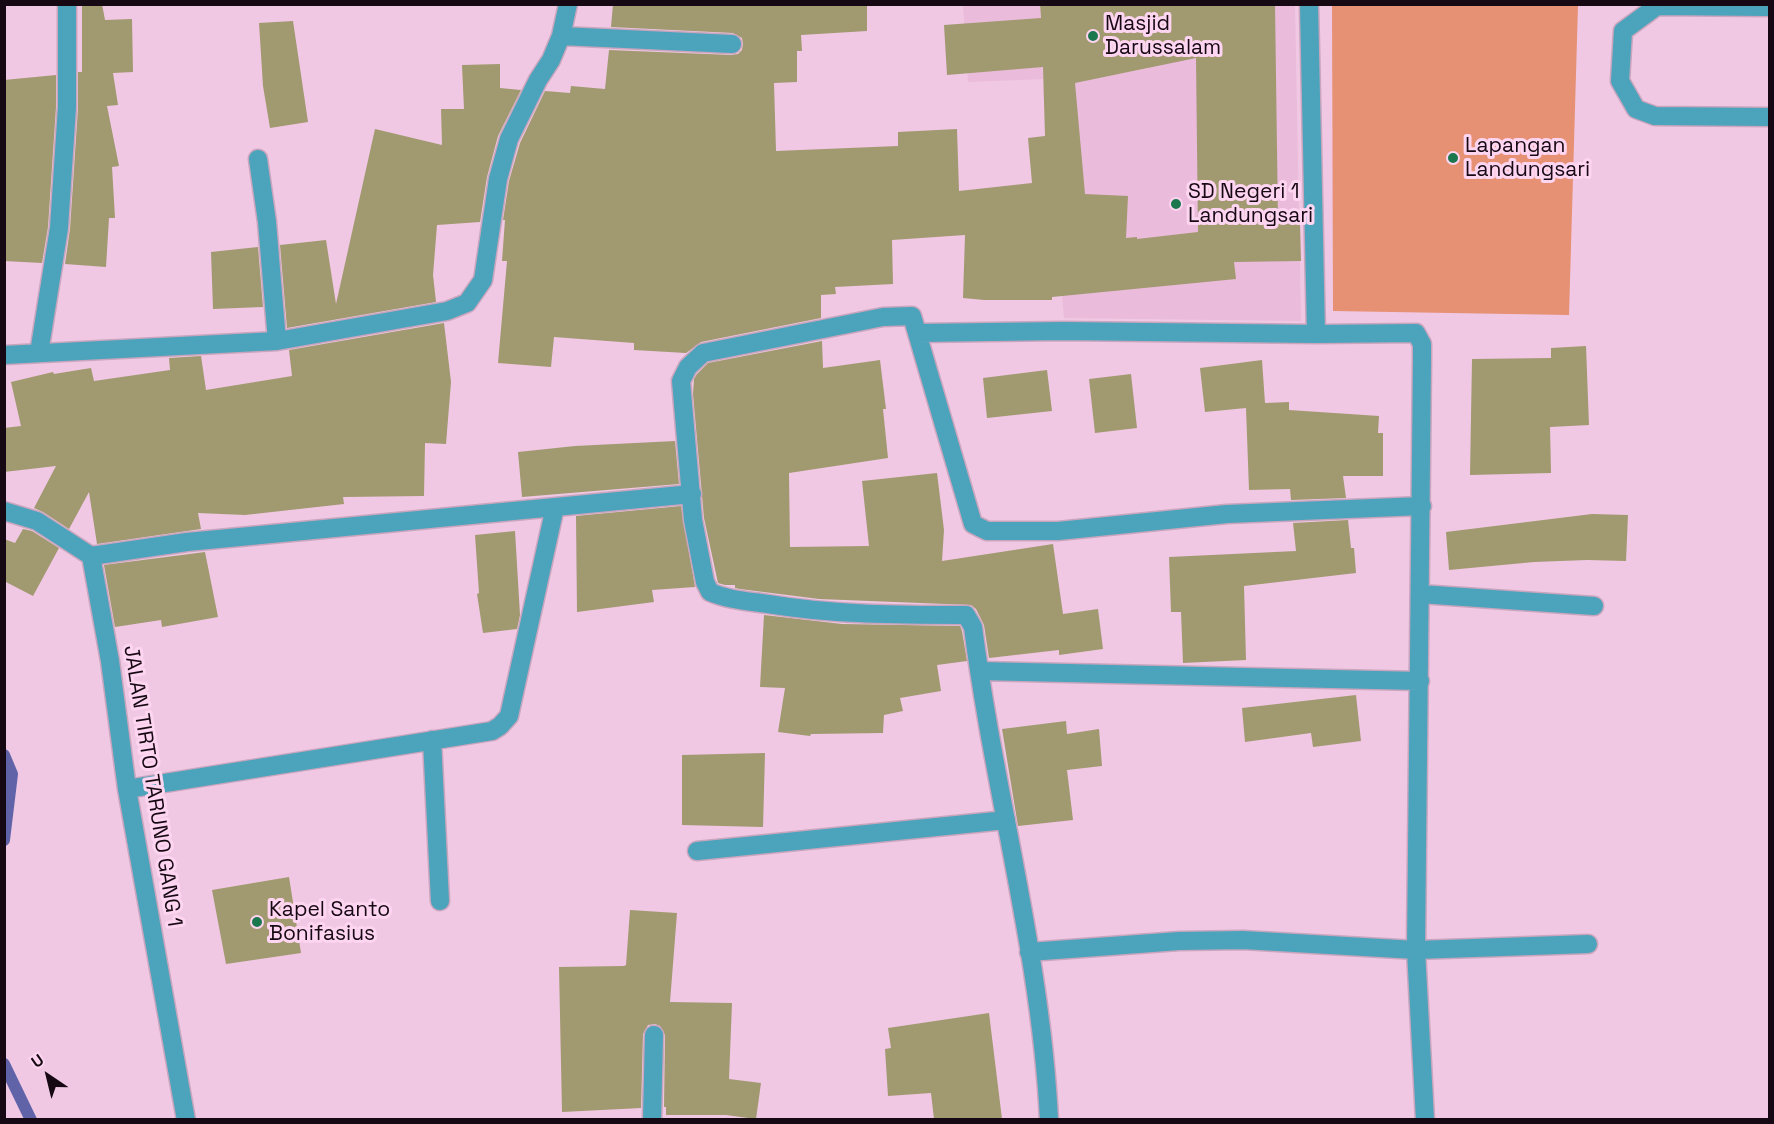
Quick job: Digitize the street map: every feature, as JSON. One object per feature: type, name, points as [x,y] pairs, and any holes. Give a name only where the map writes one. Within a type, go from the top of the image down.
[{"type":"street","points":[[39,353],[59,228],[67,107],[67,4]]},
{"type":"street","points":[[4,355],[277,341],[447,311],[467,303],[483,280],[498,179],[509,139],[533,88],[551,60],[561,36],[568,4]]},
{"type":"street","points":[[1309,4],[1316,334]]},
{"type":"street","points":[[1770,7],[1657,6],[1623,31],[1620,81],[1636,109],[1655,116],[1770,117]]},
{"type":"street","points":[[561,36],[732,44]]},
{"type":"street","points":[[258,159],[267,222],[277,341]]},
{"type":"street","points":[[1049,1119],[1047,1063],[1006,820],[988,732],[973,627],[966,615],[868,614],[789,608],[723,597],[710,592],[700,564],[693,520],[681,381],[688,367],[703,353],[883,317],[912,316],[973,524],[987,531],[1058,531],[1227,514],[1422,506]]},
{"type":"street","points":[[916,333],[1063,331],[1416,333],[1422,344],[1416,950],[1425,1119]]},
{"type":"street","points":[[4,511],[37,521],[91,556],[187,542],[692,494]]},
{"type":"street","points":[[128,789],[492,731],[500,726],[509,716],[555,507]]},
{"type":"street","name":"JALAN TIRTO TARUNO GANG 1","points":[[91,556],[110,661],[128,789],[186,1119]]},
{"type":"street","points":[[1420,594],[1594,606]]},
{"type":"street","points":[[979,671],[1420,681]]},
{"type":"street","points":[[432,740],[440,901]]},
{"type":"street","points":[[697,850],[1006,820]]},
{"type":"street","points":[[1029,952],[1179,941],[1243,940],[1416,950],[1588,944]]},
{"type":"street","points":[[652,1119],[654,1035]]},
{"type":"shaded area","points":[[963,5],[1040,5],[1043,79],[968,82]]},
{"type":"shaded area","name":"SD Negeri 1 Landungsari","points":[[1140,5],[1295,5],[1301,321],[1064,318],[1043,89],[1149,68]]},
{"type":"shaded area","name":"Lapangan Landungsari","points":[[1332,5],[1578,5],[1569,315],[1333,311]]},
{"type":"building","points":[[82,4],[102,4],[105,20],[132,19],[133,72],[113,73],[118,105],[107,106],[119,166],[112,167],[115,218],[109,218],[106,267],[65,264],[70,229],[78,108],[78,72],[82,72]]},
{"type":"building","points":[[613,4],[867,4],[867,31],[801,35],[802,51],[797,51],[797,82],[774,83],[776,151],[898,146],[898,132],[957,129],[959,191],[1032,183],[1028,138],[1045,136],[1043,67],[947,75],[944,25],[1041,18],[1040,4],[1275,4],[1278,222],[1300,222],[1301,261],[1234,262],[1236,279],[1052,297],[1052,300],[984,300],[963,298],[965,235],[892,240],[893,284],[835,287],[836,294],[821,295],[821,318],[701,342],[686,353],[634,350],[634,343],[554,337],[551,367],[498,363],[507,261],[502,261],[505,220],[503,220],[509,181],[520,143],[545,91],[570,93],[571,86],[605,89],[609,50],[731,55],[738,54],[743,44],[742,38],[733,33],[611,27]],"holes":[[[1196,58],[1198,232],[1137,239],[1137,237],[1126,238],[1128,196],[1085,194],[1075,83]]]},
{"type":"building","points":[[293,21],[308,122],[270,128],[263,86],[259,23]]},
{"type":"building","points":[[500,64],[500,88],[521,90],[498,136],[487,177],[480,222],[437,225],[433,275],[436,302],[287,328],[280,245],[326,240],[336,304],[375,129],[442,145],[441,109],[464,109],[462,65]]},
{"type":"building","points":[[56,75],[48,227],[42,263],[4,261],[4,80]]},
{"type":"building","points":[[258,247],[263,307],[213,309],[211,252]]},
{"type":"building","points":[[444,323],[451,382],[446,444],[425,443],[424,496],[343,497],[344,504],[245,515],[198,513],[201,529],[97,544],[89,492],[69,529],[34,508],[56,466],[4,472],[4,428],[21,426],[11,382],[53,372],[54,374],[91,368],[94,381],[170,370],[169,358],[201,356],[206,390],[292,376],[289,350]]},
{"type":"building","points":[[822,341],[823,368],[880,360],[886,409],[883,409],[888,458],[789,473],[790,547],[869,546],[862,481],[937,473],[944,530],[942,561],[1053,544],[1063,614],[1098,609],[1103,649],[1059,655],[1059,650],[989,658],[984,625],[976,609],[971,605],[819,599],[740,589],[735,588],[735,585],[718,583],[704,518],[693,394],[694,379],[708,363]]},
{"type":"building","points":[[1586,346],[1589,425],[1550,427],[1551,473],[1470,475],[1472,359],[1551,358],[1551,348]]},
{"type":"building","points":[[1262,360],[1265,403],[1289,402],[1289,410],[1379,416],[1378,433],[1383,433],[1383,476],[1343,476],[1346,498],[1291,500],[1290,489],[1249,490],[1246,408],[1205,412],[1200,368]]},
{"type":"building","points":[[1047,370],[1052,411],[987,418],[983,378]]},
{"type":"building","points":[[1131,374],[1137,428],[1095,433],[1089,379]]},
{"type":"building","points":[[675,441],[679,484],[522,497],[518,452],[575,446]]},
{"type":"building","points":[[681,506],[695,587],[652,590],[654,602],[577,612],[576,516]]},
{"type":"building","points":[[1592,514],[1628,515],[1626,561],[1534,562],[1449,570],[1446,532]]},
{"type":"building","points":[[1348,520],[1356,573],[1244,586],[1246,660],[1183,663],[1181,612],[1171,612],[1169,557],[1296,551],[1293,523]]},
{"type":"building","points":[[23,529],[32,531],[59,548],[33,596],[4,581],[4,539],[15,543]]},
{"type":"building","points":[[515,531],[520,615],[517,629],[483,633],[477,594],[479,593],[475,535]]},
{"type":"building","points":[[205,552],[218,617],[162,627],[161,620],[115,627],[104,565]]},
{"type":"building","points":[[764,615],[842,624],[960,626],[967,661],[937,665],[941,691],[900,698],[903,711],[884,715],[883,733],[811,734],[810,736],[778,732],[785,688],[760,687]]},
{"type":"building","points":[[1356,695],[1361,741],[1313,747],[1311,733],[1245,742],[1242,708]]},
{"type":"building","points":[[1066,721],[1067,734],[1099,729],[1102,766],[1067,770],[1073,820],[1018,826],[1002,729]]},
{"type":"building","points":[[765,753],[763,827],[682,825],[682,755]]},
{"type":"building","name":"Kapel Santo Bonifasius","points":[[289,877],[301,953],[226,964],[212,890]]},
{"type":"building","points":[[630,910],[677,913],[670,1002],[732,1003],[729,1079],[761,1083],[756,1119],[726,1115],[666,1115],[666,1107],[664,1107],[665,1035],[660,1026],[655,1024],[648,1025],[643,1034],[641,1108],[562,1112],[559,967],[626,965]]},
{"type":"building","points":[[989,1013],[1002,1119],[934,1119],[931,1093],[888,1096],[885,1049],[891,1048],[888,1028]]},
{"type":"waterway","points":[[4,755],[12,774],[4,840]]},
{"type":"waterway","points":[[4,1064],[31,1120]]},
{"type":"place","name":"Masjid Darussalam","points":[[1093,36]]},
{"type":"place","name":"Lapangan Landungsari","points":[[1453,158]]},
{"type":"place","name":"SD Negeri 1 Landungsari","points":[[1176,204]]},
{"type":"place","name":"Kapel Santo Bonifasius","points":[[257,922]]}]
